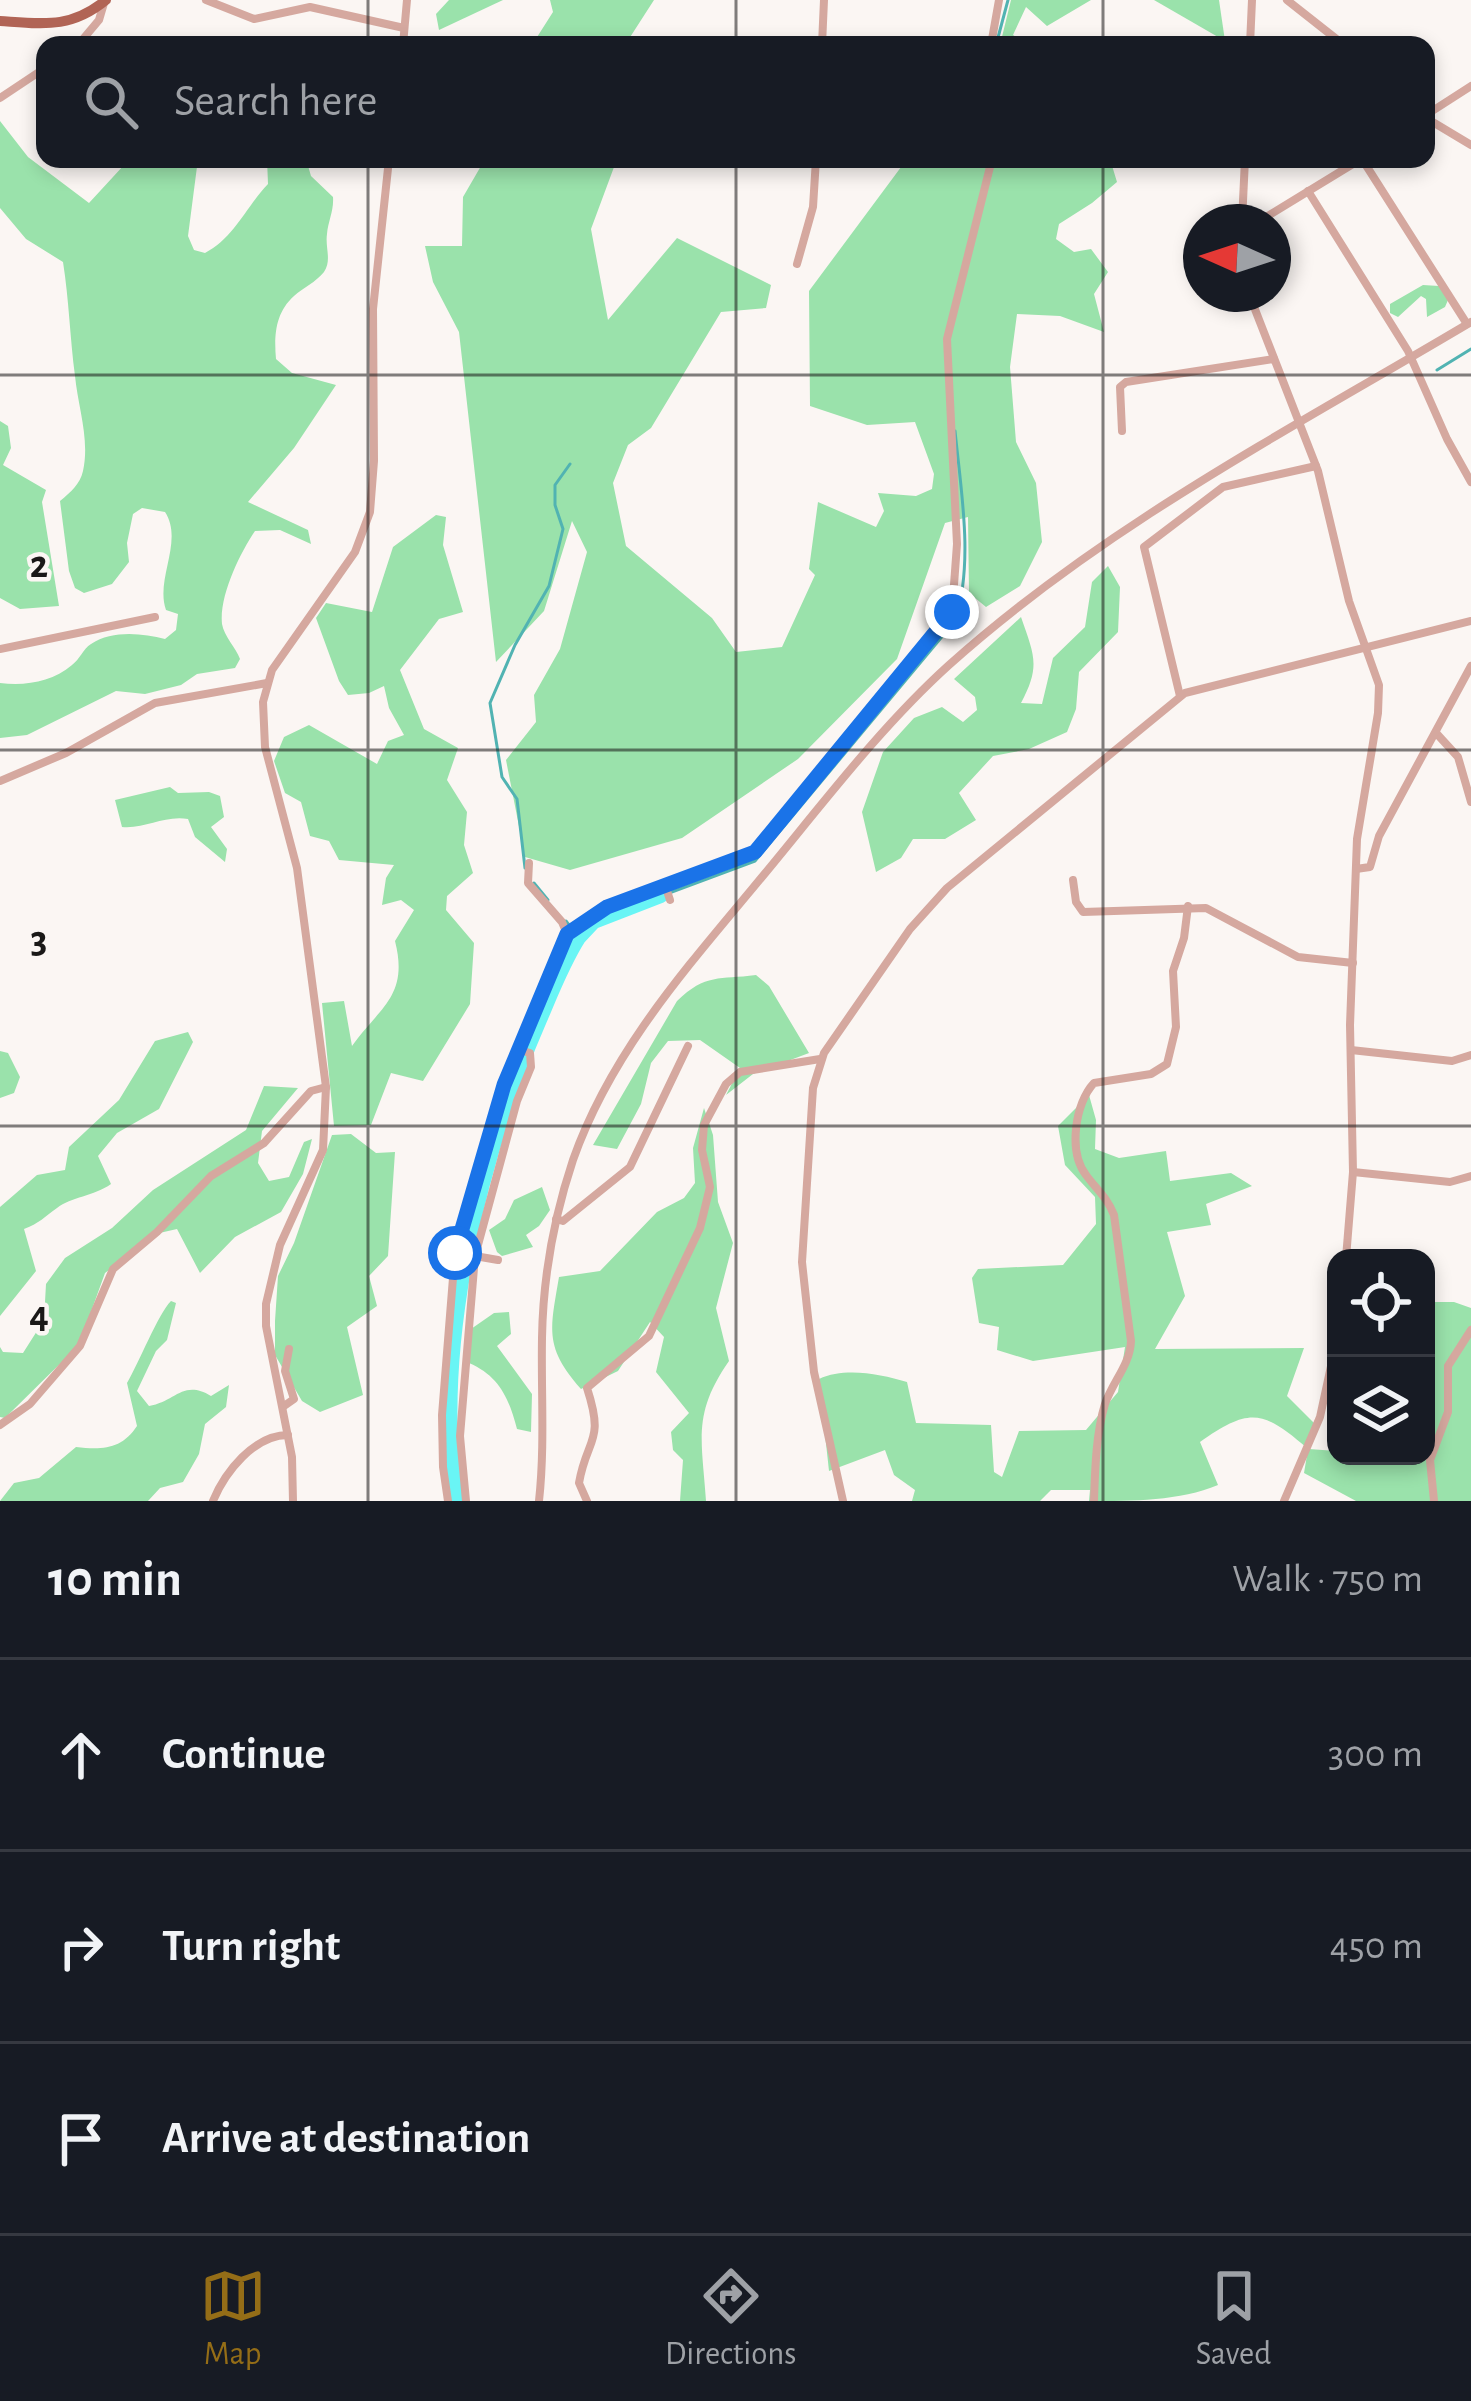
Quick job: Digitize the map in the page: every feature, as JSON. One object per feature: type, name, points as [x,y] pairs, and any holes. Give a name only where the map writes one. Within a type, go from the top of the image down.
[{"type":"main road","points":[[0,21],[79,20],[105,1]]},
{"type":"street","points":[[206,0],[254,19],[310,7],[404,28]]},
{"type":"street","points":[[404,36],[407,0]]},
{"type":"street","points":[[822,36],[824,0]]},
{"type":"street","points":[[993,36],[999,0]]},
{"type":"street","points":[[1250,36],[1252,0]]},
{"type":"street","points":[[1287,0],[1333,36]]},
{"type":"street","points":[[86,36],[99,20],[105,1]]},
{"type":"street","points":[[0,98],[36,74]]},
{"type":"street","points":[[1435,110],[1471,86]]},
{"type":"street","points":[[1435,122],[1471,145]]},
{"type":"street","points":[[293,1501],[289,1435],[266,1327],[266,1304],[280,1245],[323,1150],[326,1088],[297,868],[261,722],[267,683],[293,636],[355,552],[370,512],[373,309],[388,168]]},
{"type":"street","points":[[797,264],[813,207],[815,168]]},
{"type":"street","points":[[539,1501],[544,1457],[546,1280],[556,1219],[603,1090],[637,1033],[952,612],[956,544],[946,339],[990,168]]},
{"type":"street","points":[[1243,204],[1245,168]]},
{"type":"street","points":[[1287,204],[1346,168]]},
{"type":"street","points":[[448,1501],[442,1415],[455,1253],[504,1085],[570,931],[607,907],[755,852],[1019,605],[1122,530],[1469,323],[1367,168]]},
{"type":"street","points":[[1308,191],[1411,357],[1471,482]]},
{"type":"street","points":[[1257,312],[1316,466],[1362,646],[1378,685],[1356,869],[1353,1172],[1347,1249]]},
{"type":"street","points":[[1122,430],[1120,387],[1126,382],[1274,359]]},
{"type":"street","points":[[1180,696],[1144,547],[1222,487],[1316,466]]},
{"type":"street","points":[[0,649],[155,617]]},
{"type":"street","points":[[843,1501],[814,1372],[802,1262],[813,1088],[821,1058],[933,902],[1180,696],[1471,621]]},
{"type":"street","points":[[1356,869],[1370,867],[1379,836],[1471,666]]},
{"type":"street","points":[[0,781],[66,753],[155,703],[267,683]]},
{"type":"street","points":[[1437,734],[1458,757],[1471,802]]},
{"type":"street","points":[[529,863],[528,883],[570,931]]},
{"type":"street","points":[[1073,880],[1076,902],[1083,912],[1187,907],[1225,915],[1298,956],[1353,963]]},
{"type":"street","points":[[665,885],[670,900]]},
{"type":"street","points":[[1094,1501],[1106,1401],[1130,1355],[1131,1341],[1114,1215],[1108,1199],[1080,1165],[1080,1104],[1094,1083],[1151,1074],[1167,1064],[1177,1015],[1173,971],[1187,907]]},
{"type":"street","points":[[556,1219],[563,1221],[630,1167],[688,1046]]},
{"type":"street","points":[[466,1501],[460,1436],[475,1256],[532,1057],[520,1050]]},
{"type":"street","points":[[1352,1050],[1452,1061],[1471,1055]]},
{"type":"street","points":[[587,1501],[580,1475],[596,1441],[596,1420],[587,1388],[649,1336],[700,1228],[710,1186],[702,1139],[717,1097],[740,1072],[821,1058]]},
{"type":"street","points":[[0,1424],[31,1404],[80,1346],[113,1269],[211,1177],[265,1143],[311,1091],[326,1088]]},
{"type":"street","points":[[1353,1172],[1450,1182],[1471,1177]]},
{"type":"street","points":[[475,1256],[498,1260]]},
{"type":"street","points":[[1435,1501],[1430,1460],[1448,1412],[1448,1366],[1471,1330]]},
{"type":"street","points":[[284,1406],[294,1399],[285,1371],[290,1349]]},
{"type":"street","points":[[1284,1501],[1320,1417],[1333,1357]]},
{"type":"street","points":[[213,1501],[230,1468],[275,1435],[289,1435]]},
{"type":"green space","points":[[449,0],[503,0],[439,30],[436,14]]},
{"type":"green space","points":[[550,0],[654,0],[631,36],[538,36],[553,12]]},
{"type":"green space","points":[[1011,0],[1091,0],[1047,26],[1026,7],[1015,36],[1002,36]]},
{"type":"green space","points":[[1154,0],[1219,0],[1224,36],[1216,36]]},
{"type":"green space","points":[[0,121],[36,168],[43,168],[89,203],[121,168],[197,168],[188,236],[194,250],[205,253],[232,231],[268,184],[267,168],[309,168],[333,197],[328,263],[279,317],[276,359],[292,373],[336,385],[294,448],[248,502],[308,530],[311,544],[280,530],[255,531],[249,540],[232,575],[222,613],[223,628],[240,659],[235,668],[197,674],[181,685],[145,694],[116,691],[27,735],[0,738],[0,683],[47,679],[108,636],[165,639],[176,630],[178,614],[166,610],[164,598],[172,535],[165,512],[142,508],[133,514],[129,562],[112,584],[84,593],[75,588],[60,501],[80,480],[85,447],[63,262],[26,239],[0,208]]},
{"type":"green space","points":[[480,168],[614,168],[591,229],[608,320],[677,238],[771,285],[766,308],[721,312],[651,428],[628,445],[613,483],[626,546],[712,618],[736,652],[782,647],[815,575],[809,569],[818,502],[876,527],[884,511],[878,493],[916,496],[932,489],[934,474],[915,422],[867,425],[810,406],[809,291],[900,168],[1113,168],[1117,182],[1059,224],[1056,239],[1074,252],[1091,249],[1108,272],[1094,294],[1104,332],[1060,316],[1017,314],[1010,367],[1016,442],[1036,483],[1042,542],[1020,586],[986,607],[969,593],[968,517],[945,523],[897,659],[798,759],[682,838],[570,870],[525,857],[506,760],[536,722],[534,695],[560,649],[587,552],[572,521],[544,611],[496,662],[459,332],[433,282],[425,246],[462,246],[463,197]]},
{"type":"green space","points":[[1423,285],[1439,286],[1448,300],[1445,307],[1427,317],[1426,299],[1421,296],[1398,317],[1390,313],[1390,304]]},
{"type":"green space","points":[[0,421],[8,426],[11,448],[3,465],[46,490],[42,502],[59,606],[20,609],[0,598]]},
{"type":"green space","points":[[436,515],[446,517],[443,545],[463,612],[439,619],[400,670],[424,729],[458,748],[447,780],[467,812],[464,845],[473,873],[447,896],[446,910],[474,943],[470,1004],[423,1081],[391,1073],[371,1125],[334,1126],[322,1003],[344,1001],[352,1046],[395,988],[395,941],[414,910],[401,900],[382,905],[386,878],[394,865],[339,860],[329,841],[310,836],[301,802],[285,793],[274,761],[284,737],[309,725],[377,764],[388,741],[404,735],[389,708],[384,686],[348,695],[316,618],[326,603],[372,612],[393,547]]},
{"type":"green space","points":[[1108,566],[1120,587],[1118,632],[1079,672],[1076,709],[1067,732],[1029,749],[993,756],[959,793],[976,820],[945,839],[913,839],[901,858],[876,872],[862,812],[883,752],[914,718],[942,707],[963,722],[977,710],[975,697],[954,679],[1021,617],[1033,660],[1021,703],[1042,704],[1053,658],[1085,627],[1092,582]]},
{"type":"green space","points":[[170,787],[178,793],[220,796],[224,817],[211,827],[227,849],[225,862],[195,837],[188,819],[122,827],[115,800]]},
{"type":"green space","points":[[756,975],[769,986],[809,1053],[753,1074],[726,1095],[740,1068],[700,1040],[668,1041],[651,1063],[641,1104],[617,1149],[593,1145],[677,1001],[705,982]]},
{"type":"green space","points":[[188,1032],[193,1042],[159,1109],[117,1133],[98,1156],[111,1184],[63,1204],[24,1229],[36,1271],[0,1316],[0,1207],[37,1175],[65,1170],[69,1147],[119,1100],[155,1041]]},
{"type":"green space","points":[[0,1051],[8,1053],[20,1077],[14,1093],[0,1098]]},
{"type":"green space","points":[[264,1086],[298,1088],[262,1131],[258,1163],[269,1181],[289,1177],[304,1142],[312,1139],[303,1174],[281,1212],[235,1237],[200,1273],[177,1229],[155,1234],[105,1273],[79,1345],[5,1418],[0,1417],[0,1347],[3,1352],[23,1353],[44,1320],[46,1284],[65,1258],[112,1228],[153,1190],[246,1130]]},
{"type":"green space","points":[[1089,1095],[1096,1120],[1095,1149],[1119,1158],[1166,1151],[1170,1181],[1231,1173],[1252,1186],[1206,1204],[1211,1225],[1167,1232],[1185,1296],[1155,1349],[1304,1348],[1287,1396],[1317,1426],[1309,1449],[1327,1450],[1327,1465],[1435,1465],[1435,1302],[1471,1308],[1471,1501],[1356,1501],[1304,1473],[1308,1449],[1279,1427],[1256,1418],[1232,1423],[1200,1442],[1218,1485],[1172,1497],[1089,1501],[1090,1490],[1051,1490],[1040,1501],[912,1501],[915,1490],[894,1475],[885,1450],[829,1471],[819,1379],[829,1375],[863,1373],[907,1382],[916,1423],[991,1425],[994,1472],[1002,1477],[1019,1431],[1086,1430],[1118,1392],[1125,1347],[1033,1361],[997,1350],[999,1327],[979,1323],[972,1278],[978,1269],[1063,1265],[1096,1224],[1095,1197],[1065,1165],[1058,1126]]},
{"type":"green space","points":[[704,1108],[713,1135],[718,1202],[733,1243],[716,1308],[729,1361],[704,1413],[706,1501],[680,1501],[683,1460],[673,1450],[671,1432],[689,1413],[656,1372],[664,1337],[650,1322],[618,1371],[581,1389],[555,1349],[552,1325],[559,1277],[600,1271],[657,1212],[684,1198],[695,1183],[693,1148]]},
{"type":"green space","points":[[351,1134],[376,1153],[395,1152],[388,1256],[369,1276],[377,1306],[347,1327],[363,1395],[320,1412],[302,1401],[275,1355],[278,1276],[332,1135]]},
{"type":"green space","points":[[542,1187],[550,1210],[526,1235],[533,1247],[502,1256],[489,1230],[505,1219],[514,1200]]},
{"type":"green space","points":[[171,1301],[176,1303],[167,1340],[156,1351],[137,1391],[149,1406],[186,1391],[211,1396],[229,1385],[226,1407],[205,1424],[199,1454],[183,1482],[160,1488],[148,1501],[0,1501],[14,1483],[39,1478],[76,1447],[111,1446],[131,1434],[137,1426],[127,1383]]},
{"type":"green space","points":[[509,1312],[511,1334],[497,1346],[532,1394],[531,1432],[517,1429],[501,1389],[469,1363],[471,1329],[494,1313]]},
{"type":"waterway","points":[[998,36],[1008,0]]},
{"type":"waterway","points":[[1437,370],[1471,349]]},
{"type":"waterway","points":[[661,896],[755,861],[955,621],[965,551],[955,431]]},
{"type":"waterway","points":[[525,868],[517,799],[502,777],[490,703],[515,645],[549,586],[563,529],[555,485],[570,464]]},
{"type":"waterway","points":[[534,883],[548,900]]},
{"type":"waterway","points":[[457,1501],[451,1442],[457,1318],[467,1256],[498,1133],[540,1020],[579,938],[594,922],[661,896]]},
{"type":"waterway","points":[[566,921],[579,938]]},
{"type":"route","points":[[455,1253],[504,1085],[567,934],[607,907],[755,852],[952,612]]}]
